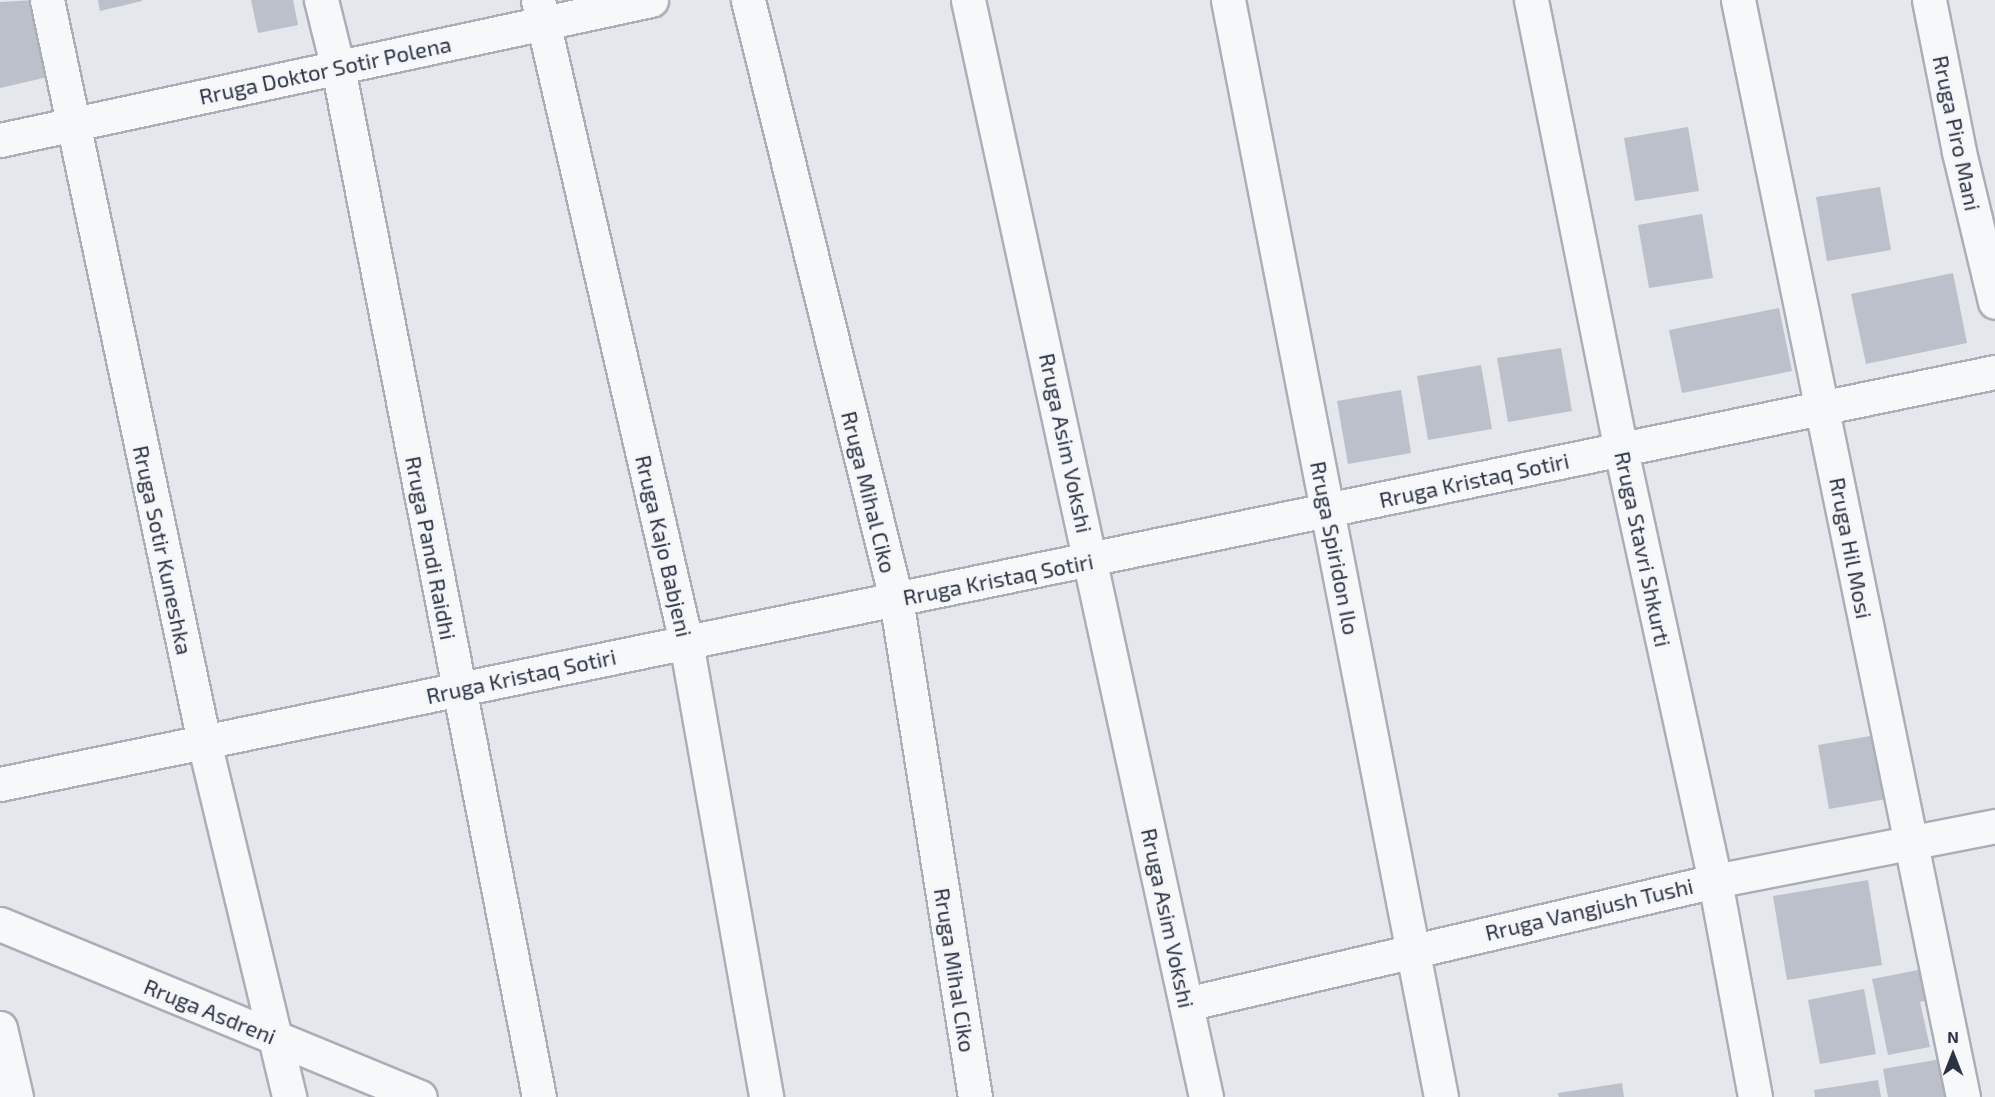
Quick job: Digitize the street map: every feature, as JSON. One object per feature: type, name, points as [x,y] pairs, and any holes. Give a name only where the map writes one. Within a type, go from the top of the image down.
[{"type":"street","name":"Rruga Sotir Kuneshka","points":[[47,0],[204,742],[278,1039],[290,1097]]},
{"type":"street","name":"Rruga Pandi Raidhi","points":[[321,0],[338,68],[539,1097]]},
{"type":"street","name":"Rruga Doktor Sotir Polena","points":[[0,140],[338,68],[540,10],[651,0]]},
{"type":"street","name":"Rruga Mihal Ciko","points":[[748,0],[896,599],[975,1097]]},
{"type":"street","name":"Rruga Asim Vokshi","points":[[968,0],[1092,560],[1206,1097]]},
{"type":"street","name":"Rruga Spiridon Ilo","points":[[1228,0],[1441,1097]]},
{"type":"street","name":"Rruga Stavri Shkurti","points":[[1531,0],[1621,450],[1715,881],[1755,1097]]},
{"type":"street","name":"Rruga Hil Mosi","points":[[1738,0],[1963,1097]]},
{"type":"street","name":"Rruga Piro Mani","points":[[1929,0],[1959,152],[1995,302]]},
{"type":"street","name":"Rruga Kajo Babjeni","points":[[540,10],[686,642],[766,1097]]},
{"type":"street","name":"Rruga Kristaq Sotiri","points":[[0,784],[1995,372]]},
{"type":"street","name":"Rruga Vangjush Tushi","points":[[1186,1004],[1715,881],[1995,826]]},
{"type":"street","name":"Rruga Asdreni","points":[[0,924],[420,1097]]},
{"type":"street","points":[[0,1028],[16,1097]]},
{"type":"building","points":[[35,0],[52,76],[0,88],[0,2]]},
{"type":"building","points":[[98,0],[142,0],[142,1],[100,11]]},
{"type":"building","points":[[251,0],[293,0],[298,25],[258,33]]},
{"type":"building","points":[[1688,127],[1699,191],[1635,201],[1624,138]]},
{"type":"building","points":[[1880,187],[1891,250],[1827,261],[1816,197]]},
{"type":"building","points":[[1702,214],[1713,278],[1649,288],[1638,225]]},
{"type":"building","points":[[1953,273],[1967,343],[1866,364],[1851,294]]},
{"type":"building","points":[[1779,308],[1792,371],[1682,393],[1669,330]]},
{"type":"building","points":[[1561,348],[1572,411],[1508,422],[1497,358]]},
{"type":"building","points":[[1481,365],[1492,429],[1428,440],[1417,376]]},
{"type":"building","points":[[1401,390],[1411,453],[1348,464],[1337,401]]},
{"type":"building","points":[[1882,734],[1893,798],[1829,809],[1818,745]]},
{"type":"building","points":[[1868,880],[1882,965],[1787,980],[1773,896]]},
{"type":"building","points":[[1923,969],[1929,1000],[1920,1002],[1930,1047],[1888,1055],[1872,979]]},
{"type":"building","points":[[1864,989],[1876,1054],[1820,1064],[1808,1000]]},
{"type":"building","points":[[1947,1058],[1953,1097],[1888,1097],[1883,1069]]},
{"type":"building","points":[[1878,1080],[1881,1097],[1815,1097],[1814,1090]]},
{"type":"building","points":[[1622,1083],[1624,1097],[1559,1097],[1558,1093]]}]
